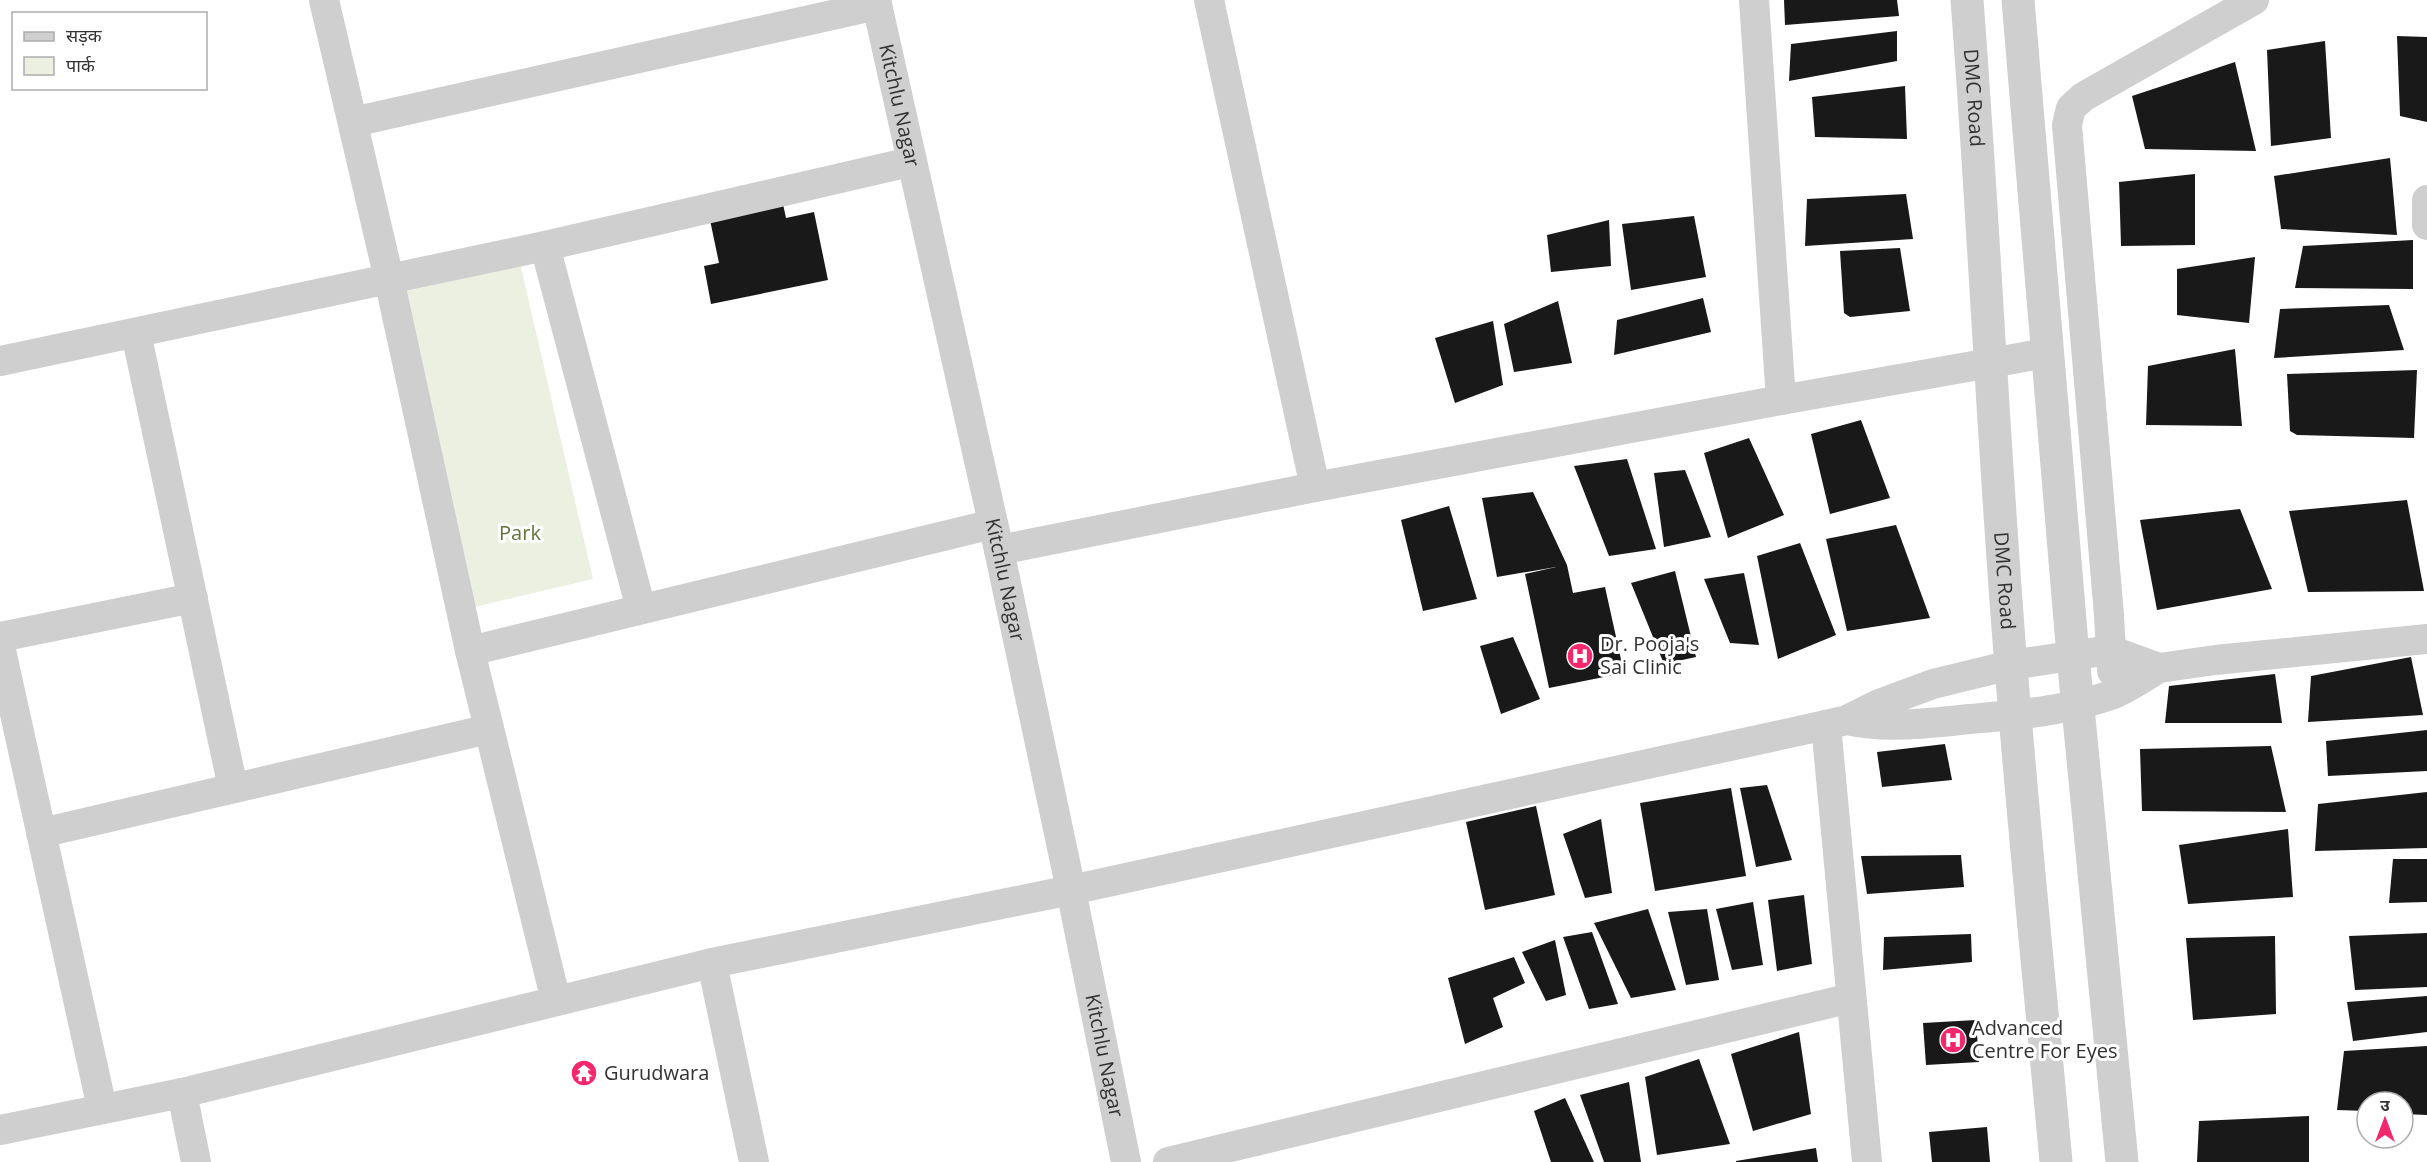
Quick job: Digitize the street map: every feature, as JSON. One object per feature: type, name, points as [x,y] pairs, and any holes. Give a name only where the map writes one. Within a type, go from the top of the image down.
[{"type":"street","points":[[324,0],[389,279],[470,651],[556,1001]]},
{"type":"street","points":[[1209,0],[1315,487]]},
{"type":"street","points":[[1754,0],[1781,400]]},
{"type":"street","name":"DMC Road","points":[[1967,0],[1979,153],[1990,363],[2011,665],[2056,1162]]},
{"type":"street","points":[[2018,0],[2077,705],[2122,1162]]},
{"type":"street","points":[[2114,694],[2067,124],[2071,108],[2083,97],[2254,0]]},
{"type":"street","points":[[353,122],[876,2]]},
{"type":"street","name":"Kitchlu Nagar","points":[[876,2],[910,162],[996,537],[1126,1162]]},
{"type":"street","points":[[0,361],[544,246],[910,162]]},
{"type":"street","points":[[2427,200],[2427,225]]},
{"type":"street","points":[[544,246],[641,609]]},
{"type":"street","points":[[136,333],[233,788]]},
{"type":"street","points":[[470,651],[641,609],[996,537],[1315,487],[1781,400],[2047,354]]},
{"type":"street","points":[[0,637],[193,598]]},
{"type":"street","points":[[1836,722],[1872,726],[2015,715],[2077,705],[2114,694],[2159,668],[2215,660],[2427,639]]},
{"type":"street","points":[[0,646],[102,1108]]},
{"type":"street","points":[[0,1130],[182,1093],[712,963],[1071,890],[1836,722],[1907,693],[2011,665],[2110,650],[2159,668]]},
{"type":"street","points":[[1836,722],[1851,998],[1867,1162]]},
{"type":"street","points":[[41,833],[489,729]]},
{"type":"street","points":[[712,963],[754,1162]]},
{"type":"street","points":[[1168,1162],[1851,998]]},
{"type":"street","points":[[182,1093],[196,1162]]},
{"type":"green space","name":"Park","points":[[520,263],[593,579],[474,607],[401,291]]},
{"type":"building","points":[[1784,0],[1897,0],[1899,16],[1785,25]]},
{"type":"building","points":[[1897,31],[1897,61],[1789,81],[1791,44]]},
{"type":"building","points":[[2397,36],[2427,37],[2427,122],[2400,116]]},
{"type":"building","points":[[2325,41],[2331,138],[2271,146],[2267,50]]},
{"type":"building","points":[[2235,62],[2256,151],[2145,149],[2132,96]]},
{"type":"building","points":[[1905,86],[1907,139],[1815,137],[1812,97]]},
{"type":"building","points":[[2390,158],[2397,235],[2281,229],[2274,176]]},
{"type":"building","points":[[2195,174],[2195,245],[2121,246],[2119,182]]},
{"type":"building","points":[[1906,194],[1913,239],[1805,246],[1807,199]]},
{"type":"building","points":[[783,204],[786,218],[814,212],[828,280],[711,304],[704,266],[719,263],[710,220]]},
{"type":"building","points":[[1694,216],[1706,277],[1631,290],[1622,224]]},
{"type":"building","points":[[1609,220],[1611,266],[1551,272],[1547,235]]},
{"type":"building","points":[[2413,240],[2413,289],[2295,288],[2303,246]]},
{"type":"building","points":[[1900,248],[1910,311],[1850,317],[1844,313],[1840,251]]},
{"type":"building","points":[[2255,257],[2249,323],[2177,315],[2177,269]]},
{"type":"building","points":[[1703,298],[1711,332],[1614,355],[1617,320]]},
{"type":"building","points":[[1558,301],[1572,363],[1514,372],[1504,324]]},
{"type":"building","points":[[2389,305],[2404,350],[2274,358],[2280,309]]},
{"type":"building","points":[[1493,321],[1503,385],[1455,403],[1435,338]]},
{"type":"building","points":[[2235,349],[2242,426],[2146,425],[2148,366]]},
{"type":"building","points":[[2417,370],[2414,438],[2297,435],[2290,431],[2287,374]]},
{"type":"building","points":[[1861,420],[1890,498],[1830,514],[1811,434]]},
{"type":"building","points":[[1749,438],[1784,515],[1728,538],[1704,453]]},
{"type":"building","points":[[1627,459],[1656,549],[1609,556],[1574,466]]},
{"type":"building","points":[[1685,470],[1711,537],[1664,547],[1654,473]]},
{"type":"building","points":[[1533,492],[1567,565],[1573,593],[1605,587],[1624,673],[1549,688],[1525,574],[1556,567],[1497,577],[1482,498]]},
{"type":"building","points":[[2407,500],[2424,591],[2308,592],[2289,511]]},
{"type":"building","points":[[1449,506],[1477,599],[1423,611],[1401,520]]},
{"type":"building","points":[[2240,509],[2272,589],[2157,610],[2140,520]]},
{"type":"building","points":[[1896,525],[1930,618],[1847,631],[1826,539]]},
{"type":"building","points":[[1800,543],[1836,635],[1778,659],[1757,556]]},
{"type":"building","points":[[1675,571],[1696,657],[1664,664],[1631,583]]},
{"type":"building","points":[[1744,573],[1759,645],[1730,643],[1704,579]]},
{"type":"building","points":[[1513,637],[1540,699],[1501,714],[1480,646]]},
{"type":"building","points":[[2411,657],[2423,715],[2308,722],[2311,676]]},
{"type":"building","points":[[2275,674],[2282,723],[2165,723],[2169,686]]},
{"type":"building","points":[[2427,730],[2427,771],[2328,776],[2326,741]]},
{"type":"building","points":[[1945,744],[1952,780],[1882,787],[1877,752]]},
{"type":"building","points":[[2271,746],[2286,812],[2142,811],[2140,749]]},
{"type":"building","points":[[1767,785],[1792,860],[1756,867],[1740,788]]},
{"type":"building","points":[[1731,788],[1746,876],[1655,891],[1640,803]]},
{"type":"building","points":[[2427,792],[2427,848],[2315,851],[2318,804]]},
{"type":"building","points":[[1536,806],[1555,895],[1485,910],[1466,822]]},
{"type":"building","points":[[1601,819],[1612,893],[1585,898],[1563,834]]},
{"type":"building","points":[[2288,829],[2293,897],[2188,904],[2179,845]]},
{"type":"building","points":[[1961,855],[1964,887],[1867,894],[1861,856]]},
{"type":"building","points":[[2393,859],[2427,859],[2427,902],[2389,903]]},
{"type":"building","points":[[1804,895],[1812,964],[1777,971],[1768,900]]},
{"type":"building","points":[[1753,902],[1763,965],[1732,970],[1716,909]]},
{"type":"building","points":[[1648,909],[1676,990],[1631,998],[1594,923]]},
{"type":"building","points":[[1707,909],[1719,980],[1686,985],[1668,912]]},
{"type":"building","points":[[1592,932],[1618,1004],[1589,1009],[1563,937]]},
{"type":"building","points":[[2427,933],[2427,987],[2355,990],[2349,936]]},
{"type":"building","points":[[1971,934],[1972,962],[1883,970],[1884,937]]},
{"type":"building","points":[[2275,936],[2276,1014],[2193,1020],[2186,938]]},
{"type":"building","points":[[1555,940],[1566,995],[1546,1001],[1522,952]]},
{"type":"building","points":[[1514,957],[1525,983],[1493,998],[1503,1027],[1465,1044],[1448,978]]},
{"type":"building","points":[[2427,996],[2427,1032],[2353,1041],[2347,1002]]},
{"type":"building","points":[[1976,1020],[1979,1062],[1926,1065],[1923,1023]]},
{"type":"building","points":[[1799,1032],[1811,1114],[1753,1131],[1731,1054]]},
{"type":"building","points":[[2427,1046],[2427,1115],[2415,1114],[2415,1090],[2355,1090],[2355,1111],[2337,1110],[2344,1051]]},
{"type":"building","points":[[1699,1059],[1730,1144],[1657,1155],[1645,1077]]},
{"type":"building","points":[[1629,1082],[1641,1162],[1604,1162],[1580,1095]]},
{"type":"building","points":[[1565,1098],[1594,1162],[1551,1162],[1534,1111]]},
{"type":"building","points":[[2309,1116],[2309,1162],[2197,1162],[2199,1121]]},
{"type":"building","points":[[1987,1127],[1990,1162],[1932,1162],[1929,1132]]},
{"type":"building","points":[[1816,1148],[1818,1162],[1736,1162],[1736,1161]]},
{"type":"place","name":"Dr. Pooja's Sai Clinic","points":[[1580,656]]},
{"type":"place","name":"Advanced Centre For Eyes","points":[[1953,1040]]},
{"type":"place","name":"Gurudwara","points":[[584,1073]]}]
